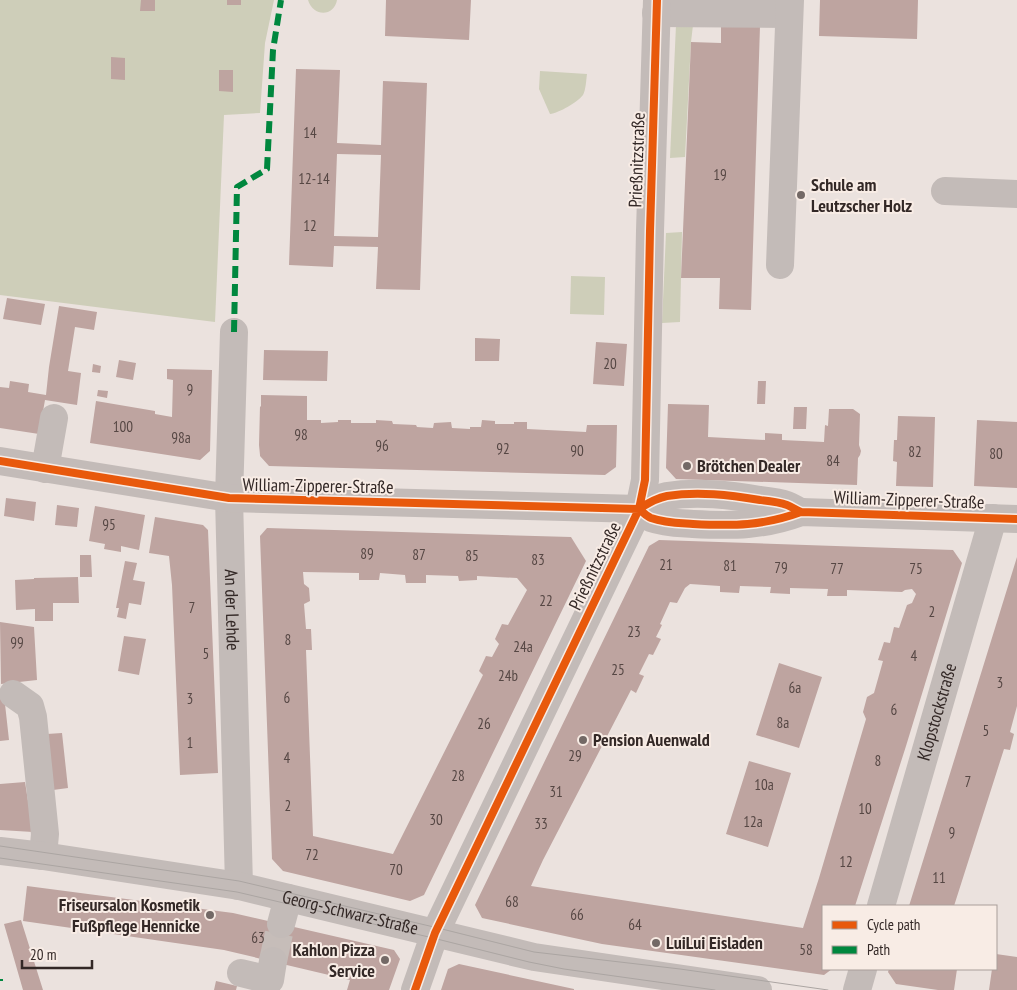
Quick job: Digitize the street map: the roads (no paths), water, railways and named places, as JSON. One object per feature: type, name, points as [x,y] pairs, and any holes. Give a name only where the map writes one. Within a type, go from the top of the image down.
[{"type":"street","points":[[657,7],[789,7],[780,265]]},
{"type":"street","name":"Prießnitzstraße","points":[[415,990],[435,933],[639,509],[645,480],[657,7]]},
{"type":"street","points":[[945,191],[1017,194]]},
{"type":"street","name":"An der Lehde","points":[[234,332],[229,498],[239,886]]},
{"type":"street","points":[[46,469],[54,418]]},
{"type":"street","name":"William-Zipperer-Straße","points":[[0,461],[229,498],[639,509],[651,501],[685,494],[743,497],[769,501],[787,505],[801,512],[1005,518]]},
{"type":"street","name":"Klopstockstraße","points":[[881,905],[1005,518]]},
{"type":"street","points":[[13,694],[30,706],[33,717],[45,834],[43,856]]},
{"type":"street","name":"Georg-Schwarz-Straße","points":[[0,851],[239,886],[534,957],[758,990]]},
{"type":"street","points":[[281,924],[288,898]]},
{"type":"street","points":[[241,973],[270,980],[273,961]]},
{"type":"street","points":[[857,990],[863,970]]},
{"type":"tunnel","points":[[273,961],[281,924]]},
{"type":"tram line","points":[[0,846],[239,881],[534,952],[680,969],[828,990]]},
{"type":"tram line","points":[[0,858],[237,892],[529,962],[564,969],[715,990]]},
{"type":"place","name":"Schule am Leutzscher Holz","points":[[801,195]]},
{"type":"place","name":"Brötchen Dealer","points":[[687,466]]},
{"type":"place","name":"Pension Auenwald","points":[[583,740]]},
{"type":"place","name":"Friseursalon Kosmetik Fußpflege Hennicke","points":[[210,915]]},
{"type":"place","name":"LuiLui Eisladen","points":[[656,943]]},
{"type":"place","name":"Kahlon Pizza Service","points":[[385,960]]}]
